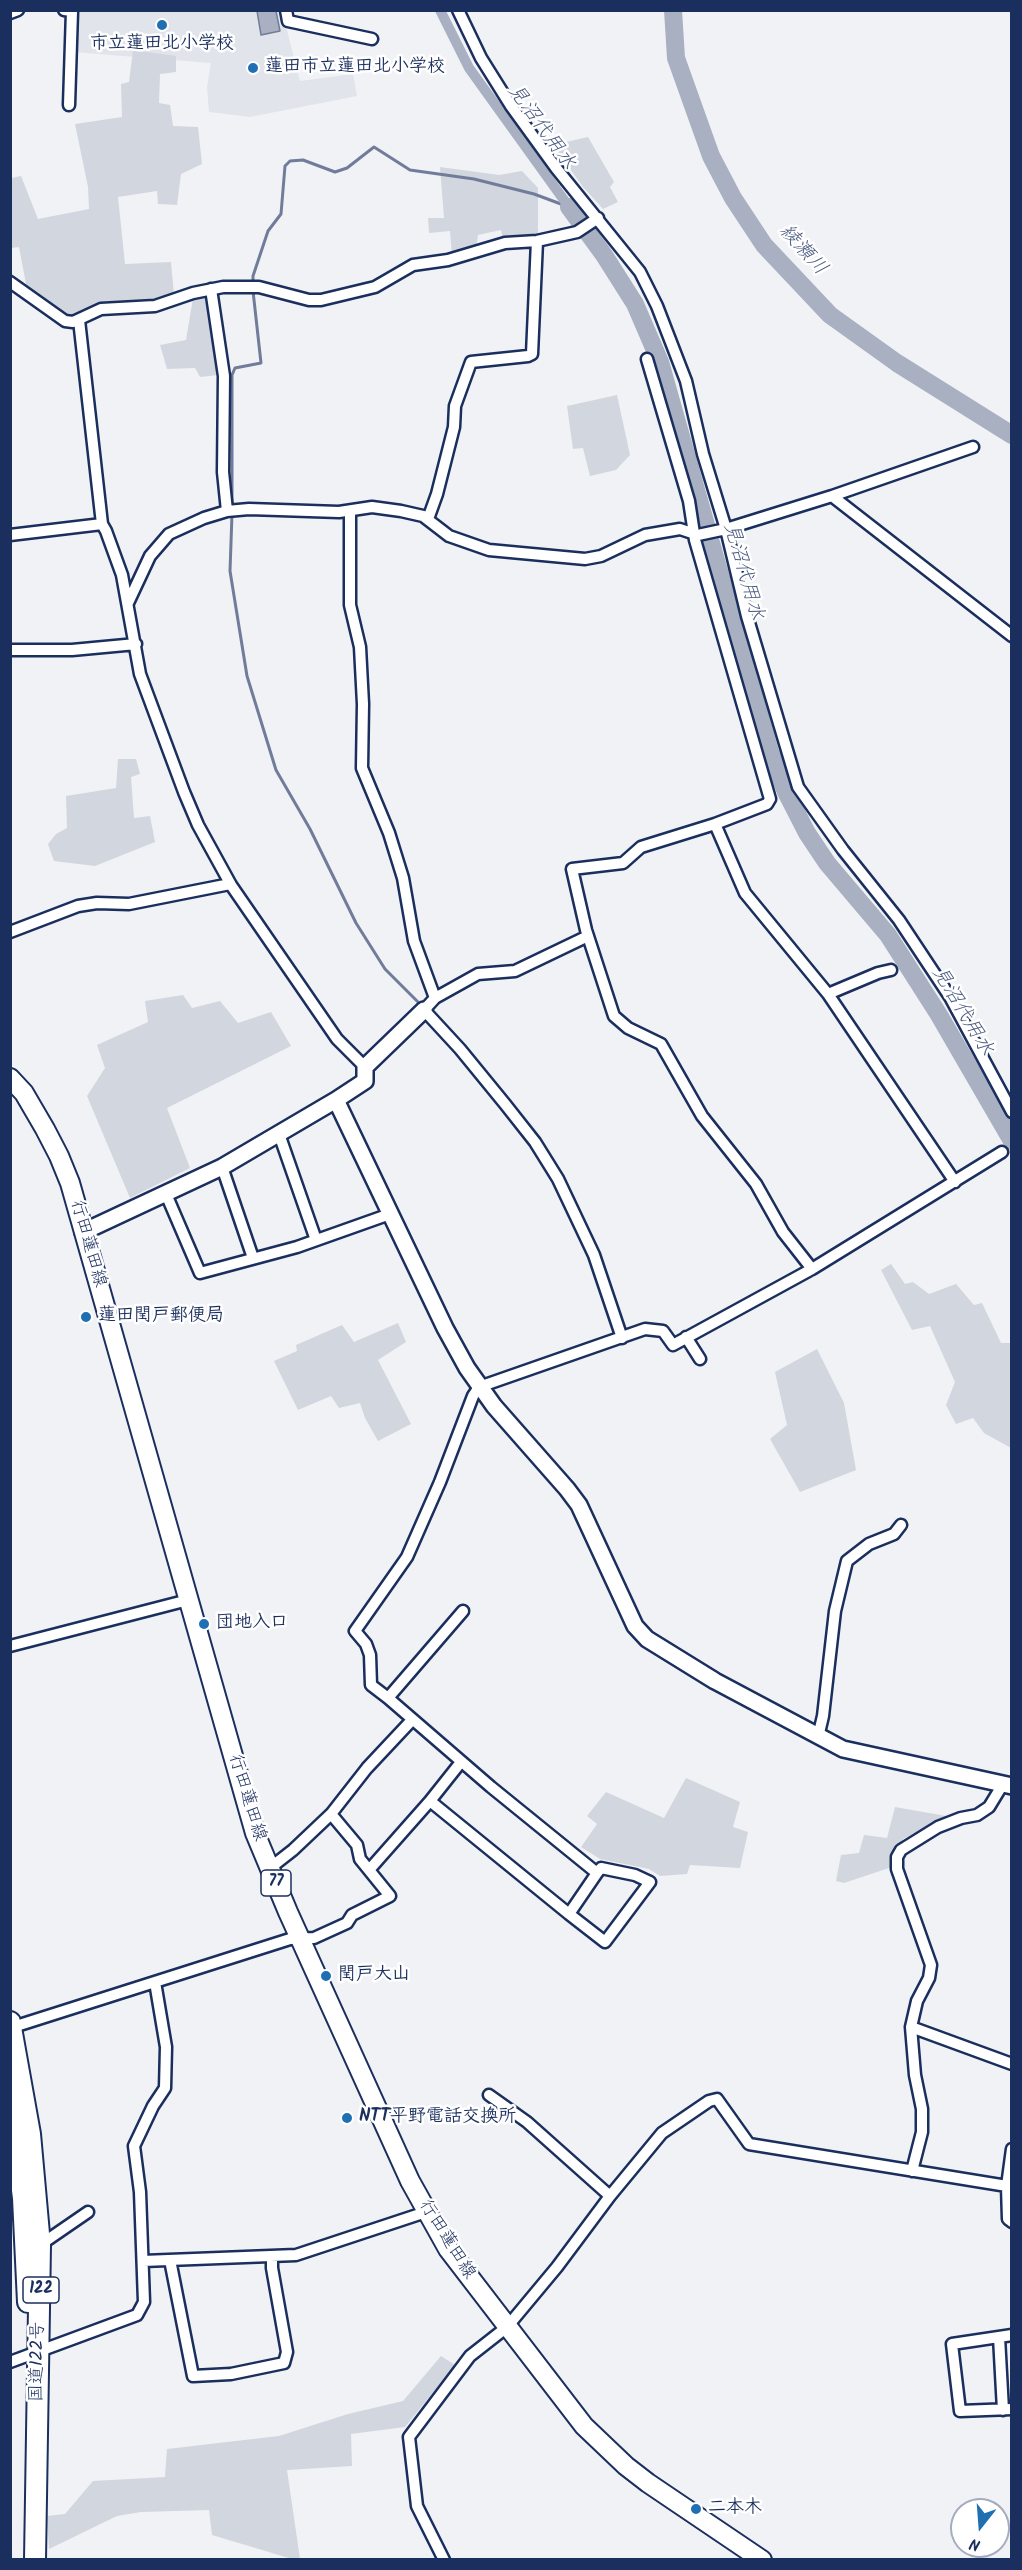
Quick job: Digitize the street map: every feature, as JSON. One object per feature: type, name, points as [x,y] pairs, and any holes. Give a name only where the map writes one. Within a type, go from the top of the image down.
[{"type":"highway","name":"国道122号","points":[[11,2026],[30,2134],[40,2245],[26,2356],[35,2559]]},
{"type":"highway","name":"国道122号","points":[[10,2097],[23,2198],[28,2295],[23,2559]]},
{"type":"main road","name":"行田蓮田線","points":[[10,1078],[24,1093],[59,1156],[70,1183],[82,1233],[255,1833],[394,2147],[426,2212],[448,2249],[507,2327],[565,2403],[604,2446],[648,2483],[752,2557]]},
{"type":"street","points":[[10,13],[18,10]]},
{"type":"street","points":[[64,10],[72,11],[69,105]]},
{"type":"street","points":[[285,10],[288,21],[372,39]]},
{"type":"street","points":[[458,10],[482,58],[511,106],[595,220],[640,272],[671,339],[686,381],[703,454],[798,787],[843,850],[898,920],[950,997],[1011,1112]]},
{"type":"street","points":[[10,282],[65,321],[79,320],[101,309],[155,306],[211,289],[237,286],[259,287],[309,300],[321,300],[375,287],[413,265],[448,260],[505,243],[537,241],[582,230],[595,220]]},
{"type":"street","points":[[429,519],[454,427],[455,406],[471,362],[532,354],[537,241]]},
{"type":"street","points":[[211,289],[224,376],[223,472],[227,511]]},
{"type":"street","points":[[79,320],[102,524],[122,575],[140,674],[184,792],[198,825],[230,884],[337,1039],[365,1067],[365,1081],[279,1134],[222,1167],[82,1233]]},
{"type":"street","points":[[647,359],[689,501],[696,535],[770,799],[767,804],[715,824],[641,847],[623,863],[572,869],[588,936],[614,1016],[628,1028],[661,1044],[702,1116],[756,1184],[783,1232],[812,1269]]},
{"type":"street","points":[[128,603],[150,556],[169,534],[204,518],[227,511],[249,509],[350,512],[372,507],[401,511],[429,519],[449,536],[489,550],[585,559],[601,556],[645,535],[680,529],[696,535],[726,529],[832,496],[973,447]]},
{"type":"street","points":[[832,496],[1011,636]]},
{"type":"street","points":[[350,512],[350,605],[360,647],[363,704],[362,768],[389,833],[403,878],[414,941],[435,998]]},
{"type":"street","points":[[10,535],[102,524]]},
{"type":"street","points":[[10,650],[72,650],[136,644]]},
{"type":"street","points":[[715,824],[745,893],[828,994],[955,1182]]},
{"type":"street","points":[[10,932],[78,906],[97,903],[129,904],[230,884]]},
{"type":"street","points":[[365,1067],[435,998],[478,975],[514,971],[588,936]]},
{"type":"street","points":[[828,994],[878,973],[891,970]]},
{"type":"street","points":[[424,1010],[460,1049],[511,1111],[535,1142],[558,1179],[594,1255],[622,1338]]},
{"type":"street","points":[[336,1100],[445,1328],[479,1387],[579,1505],[635,1626],[647,1639],[715,1681],[843,1749],[1007,1785],[989,1807],[977,1815],[961,1818],[938,1827],[901,1850],[897,1857],[897,1869],[931,1965],[929,1978],[917,2001],[911,2027],[914,2067],[922,2109],[922,2132],[912,2171]]},
{"type":"street","points":[[279,1134],[316,1240]]},
{"type":"street","points":[[597,1873],[371,1685],[370,1655],[366,1644],[355,1631],[407,1557],[440,1482],[473,1396],[479,1387],[645,1329],[663,1331],[673,1345],[812,1269],[1002,1152]]},
{"type":"street","points":[[222,1167],[253,1258]]},
{"type":"street","points":[[166,1194],[200,1273],[316,1240],[390,1214]]},
{"type":"street","points":[[686,1337],[700,1359]]},
{"type":"street","points":[[818,1737],[824,1716],[835,1611],[847,1561],[869,1544],[894,1534],[901,1525]]},
{"type":"street","points":[[10,1646],[188,1600]]},
{"type":"street","points":[[388,1698],[463,1611]]},
{"type":"street","points":[[270,1868],[331,1814],[367,1768],[412,1720]]},
{"type":"street","points":[[369,1870],[461,1762]]},
{"type":"street","points":[[430,1801],[569,1914],[604,1942],[650,1882],[635,1875],[601,1868],[569,1914]]},
{"type":"street","points":[[11,2026],[290,1939],[314,1938],[347,1923],[352,1915],[390,1896],[360,1859],[357,1845],[331,1814]]},
{"type":"street","points":[[26,2356],[137,2315],[144,2302],[140,2192],[134,2146],[153,2106],[165,2088],[166,2047],[155,1982]]},
{"type":"street","points":[[911,2027],[1011,2064]]},
{"type":"street","points":[[489,2095],[527,2122],[610,2196]]},
{"type":"street","points":[[444,2559],[417,2506],[409,2437],[470,2356],[507,2327],[557,2267],[610,2196],[662,2133],[709,2101],[717,2099],[748,2144],[1007,2186]]},
{"type":"street","points":[[1011,2150],[1007,2186],[1008,2219],[1011,2222]]},
{"type":"street","points":[[40,2245],[88,2212]]},
{"type":"street","points":[[143,2261],[296,2255],[426,2212]]},
{"type":"street","points":[[170,2260],[193,2376],[231,2374],[284,2363],[286,2352],[272,2256]]},
{"type":"street","points":[[999,2337],[1007,2409],[960,2411],[952,2344],[999,2337],[1011,2336]]},
{"type":"shaded area","name":"蓮田市立蓮田北小学校","points":[[76,11],[282,11],[300,81],[353,74],[357,96],[250,117],[209,112],[207,87],[211,63],[73,52]]},
{"type":"shaded area","points":[[133,50],[176,56],[176,72],[160,74],[159,103],[170,105],[173,126],[198,127],[202,164],[181,174],[177,205],[158,204],[157,191],[118,197],[125,264],[171,262],[174,295],[155,300],[120,303],[65,320],[27,289],[19,247],[11,248],[11,178],[21,176],[38,219],[89,209],[88,187],[75,124],[122,117],[121,84],[129,82]]},
{"type":"shaded area","points":[[588,137],[614,182],[610,187],[618,202],[603,209],[583,187],[553,145]]},
{"type":"shaded area","points":[[440,167],[499,175],[522,171],[538,188],[538,238],[503,240],[501,230],[478,235],[476,249],[452,256],[450,231],[429,233],[428,218],[444,218]]},
{"type":"shaded area","points":[[208,297],[218,375],[200,377],[195,368],[167,369],[160,345],[186,340],[193,298]]},
{"type":"shaded area","points":[[617,395],[630,455],[616,470],[590,476],[583,448],[573,449],[567,406]]},
{"type":"shaded area","points":[[118,759],[136,759],[140,774],[131,777],[134,818],[150,816],[155,842],[95,866],[54,861],[48,844],[56,834],[67,828],[66,796],[116,788]]},
{"type":"shaded area","points":[[183,995],[192,1008],[220,1001],[238,1023],[271,1012],[291,1046],[167,1108],[190,1168],[130,1198],[87,1096],[105,1068],[97,1045],[148,1022],[145,1001]]},
{"type":"shaded area","points":[[891,1264],[905,1284],[913,1282],[929,1294],[956,1284],[974,1305],[982,1303],[1001,1343],[1011,1343],[1011,1448],[984,1433],[973,1418],[956,1424],[946,1405],[955,1382],[930,1326],[912,1330],[881,1270]]},
{"type":"shaded area","points":[[398,1323],[406,1342],[378,1360],[411,1424],[378,1441],[365,1418],[360,1403],[339,1408],[331,1396],[298,1410],[274,1361],[297,1351],[296,1345],[342,1325],[354,1342]]},
{"type":"shaded area","points":[[817,1349],[844,1403],[856,1470],[800,1492],[770,1439],[787,1425],[775,1372]]},
{"type":"shaded area","points":[[686,1778],[740,1802],[733,1827],[748,1832],[740,1868],[690,1865],[687,1874],[660,1876],[649,1869],[600,1859],[581,1847],[597,1824],[587,1816],[606,1792],[664,1818]]},
{"type":"shaded area","points":[[895,1807],[946,1816],[903,1839],[893,1855],[892,1867],[844,1883],[836,1881],[841,1855],[859,1853],[864,1835],[887,1838]]},
{"type":"shaded area","points":[[441,2356],[455,2365],[405,2427],[351,2434],[352,2466],[287,2470],[300,2559],[292,2559],[212,2535],[209,2510],[141,2512],[117,2516],[49,2549],[47,2516],[65,2514],[93,2481],[165,2477],[167,2449],[279,2436],[348,2414],[403,2401]]},
{"type":"water","points":[[257,11],[276,11],[280,31],[261,35]]},
{"type":"waterway","name":"見沼代用水","points":[[440,10],[469,68],[569,207]]},
{"type":"waterway","name":"綾瀬川","points":[[673,10],[676,58],[711,156],[733,198],[764,245],[830,315],[897,363],[1012,435]]},
{"type":"waterway","points":[[253,284],[253,276],[268,231],[281,214],[285,166],[290,161],[303,160],[335,172],[347,168],[374,147],[410,170],[474,179],[534,194],[569,207]]},
{"type":"waterway","name":"見沼代用水","points":[[569,207],[604,255],[635,304],[660,362],[770,752],[786,792],[807,833],[827,863],[888,935],[939,1015],[1012,1141]]},
{"type":"waterway","points":[[232,507],[232,375],[235,368],[261,363],[253,291]]},
{"type":"waterway","points":[[232,514],[230,571],[247,676],[276,770],[310,829],[356,923],[385,969],[418,1002]]},
{"type":"place","name":"市立蓮田北小学校","points":[[162,25]]},
{"type":"place","name":"蓮田市立蓮田北小学校","points":[[253,68]]},
{"type":"place","name":"蓮田閏戸郵便局","points":[[86,1317]]},
{"type":"place","name":"団地入口","points":[[204,1624]]},
{"type":"place","name":"閏戸大山","points":[[326,1976]]},
{"type":"place","name":"NTT平野電話交換所","points":[[347,2118]]},
{"type":"place","name":"二本木","points":[[696,2509]]}]
